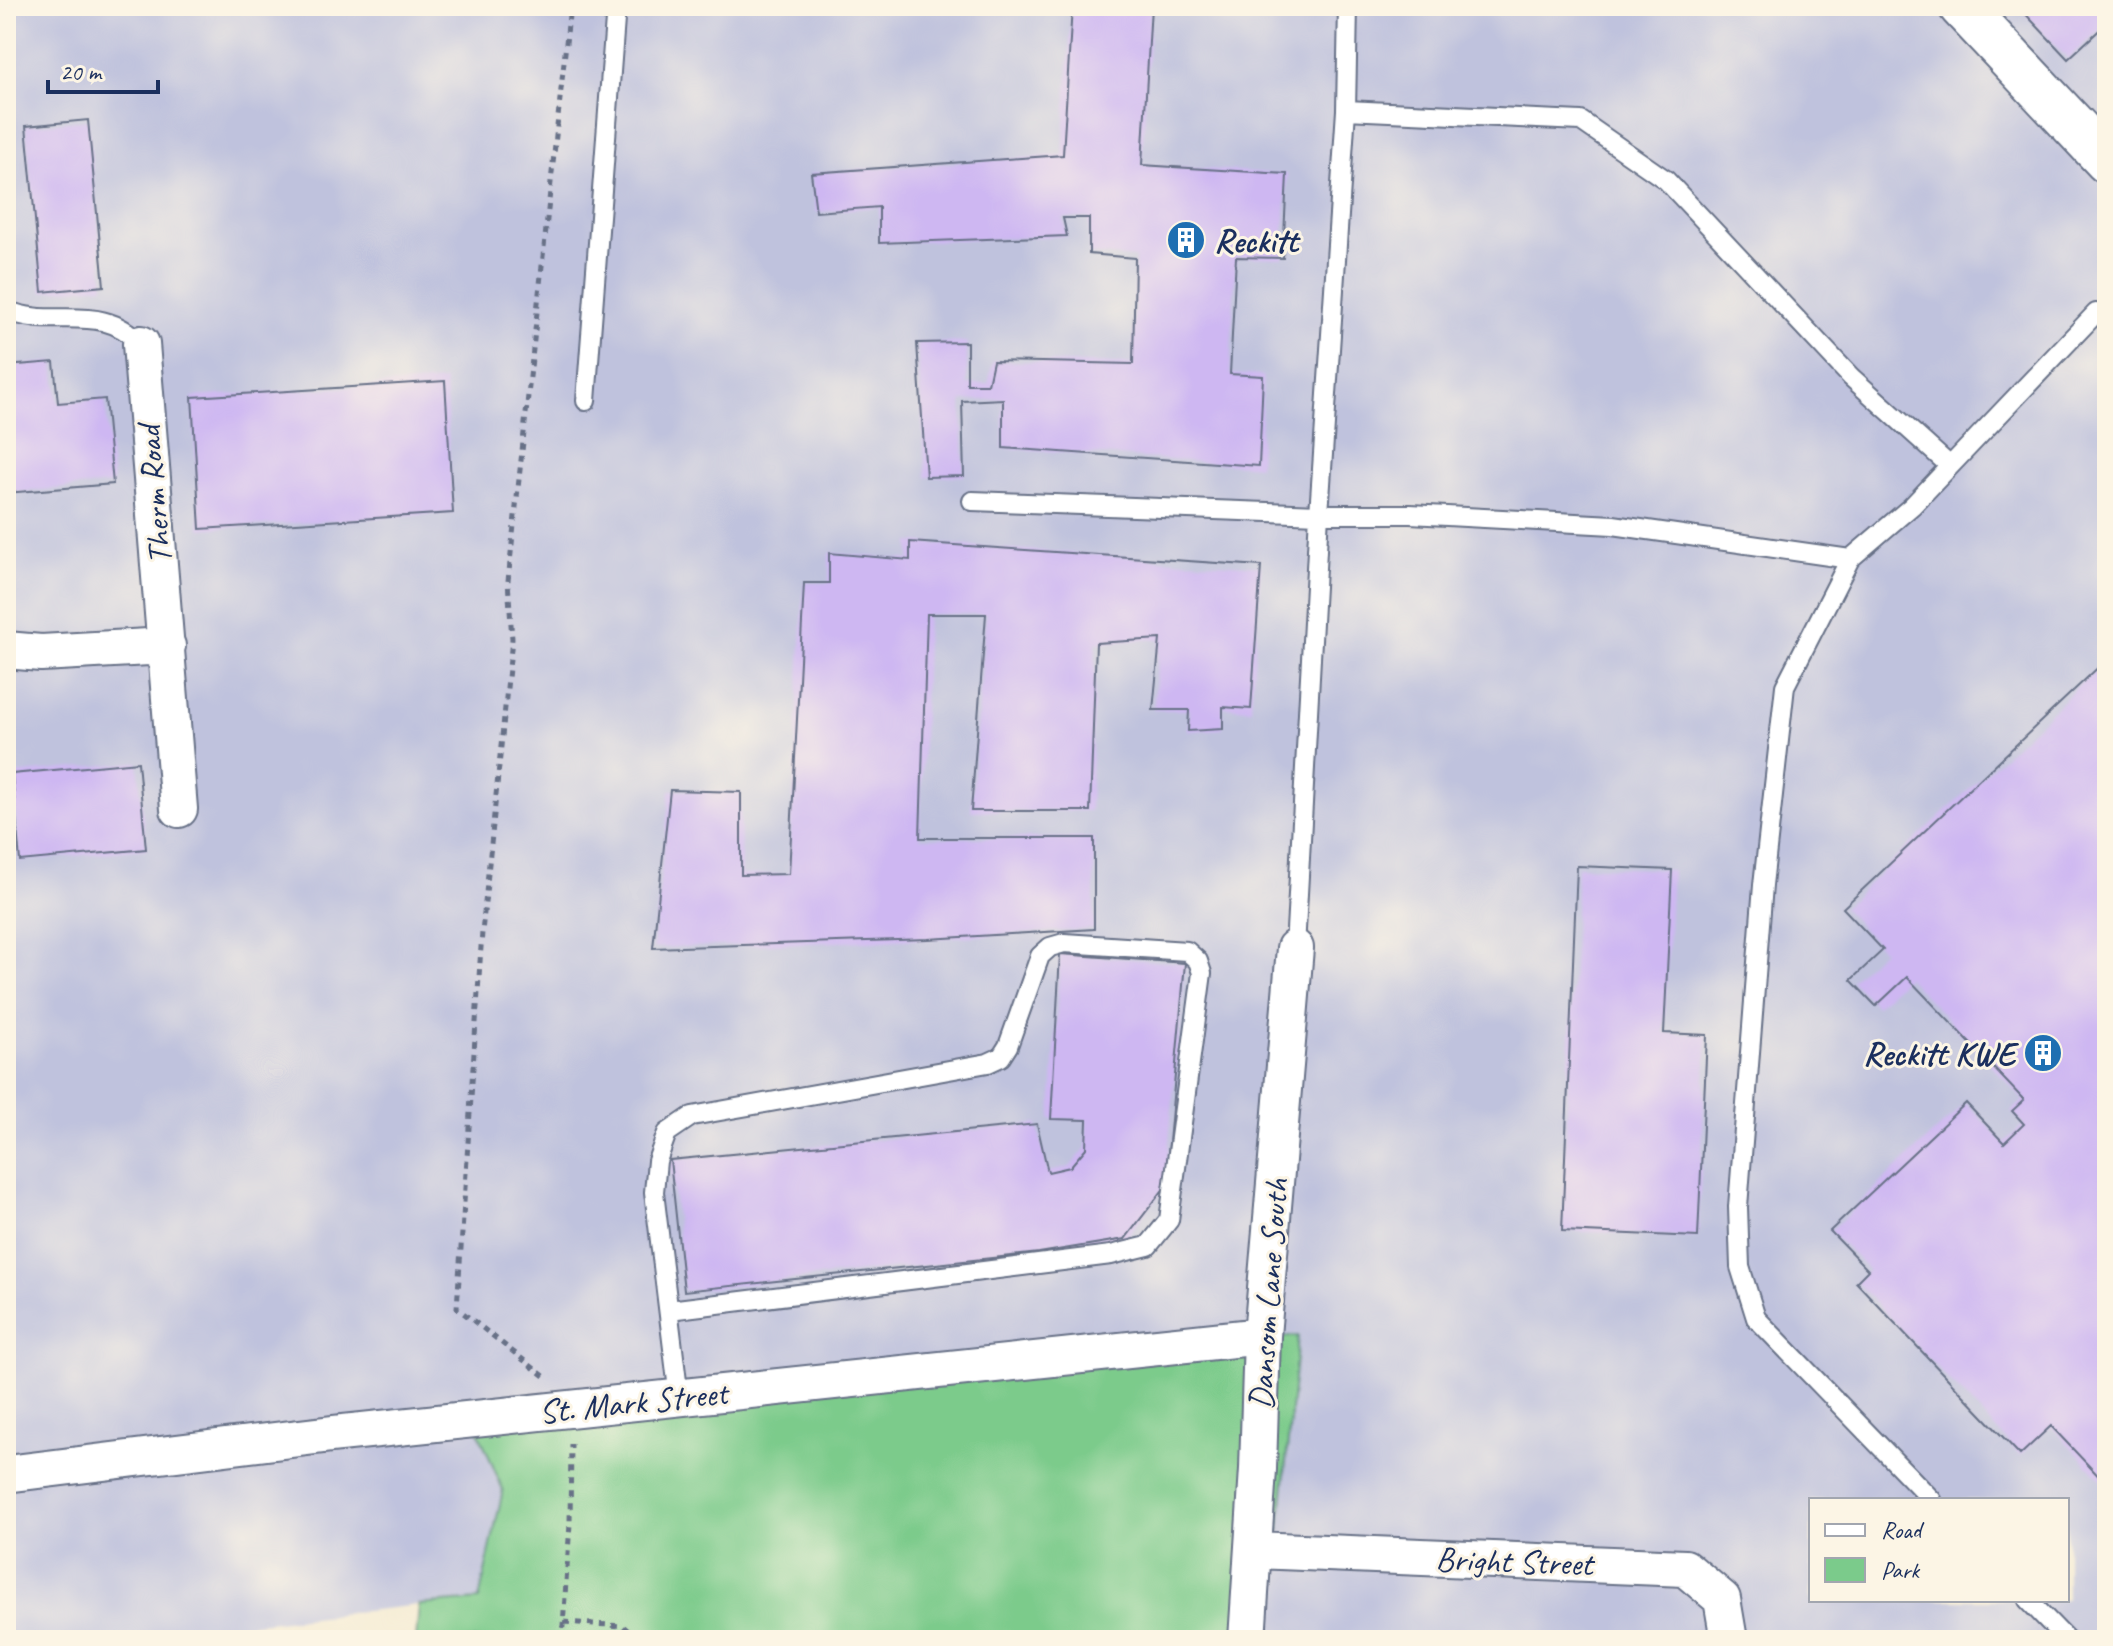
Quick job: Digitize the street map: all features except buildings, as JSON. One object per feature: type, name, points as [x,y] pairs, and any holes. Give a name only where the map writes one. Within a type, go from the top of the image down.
[{"type":"highway","points":[[1961,6],[2107,161]]},
{"type":"street","name":"Therm Road","points":[[141,344],[179,809]]},
{"type":"street","points":[[6,650],[41,653],[167,646]]},
{"type":"street","name":"Dansom Lane South","points":[[1247,1640],[1258,1469],[1262,1336],[1295,948]]},
{"type":"street","name":"St. Mark Street","points":[[6,1474],[332,1434],[1262,1336]]},
{"type":"street","name":"Bright Street","points":[[1253,1550],[1685,1568],[1722,1599],[1729,1640]]},
{"type":"lane","points":[[586,401],[616,6]]},
{"type":"lane","points":[[1295,948],[1319,514],[1346,110],[1348,6]]},
{"type":"lane","points":[[1346,110],[1581,121],[1666,180],[1851,377],[1950,466]]},
{"type":"lane","points":[[6,310],[40,317],[107,320],[124,327],[141,344]]},
{"type":"lane","points":[[1930,1498],[1756,1318],[1740,1267],[1738,1207],[1765,869],[1785,686],[1850,559],[1912,506],[2096,313]]},
{"type":"lane","points":[[972,501],[1319,514],[1410,514],[1613,525],[1850,559]]},
{"type":"lane","points":[[669,1310],[1111,1255],[1148,1246],[1169,1220],[1202,973],[1198,961],[1187,951],[1064,943],[1050,947],[1040,956],[1008,1046],[1001,1057],[988,1063],[692,1116],[667,1133],[657,1161],[654,1192],[679,1398]]},
{"type":"lane","points":[[2030,1602],[2067,1640]]},
{"type":"path","points":[[562,1640],[570,1524],[572,1409],[558,1387],[457,1308],[482,932],[512,639],[508,581],[570,6]]},
{"type":"path","points":[[564,1622],[623,1626],[638,1640]]},
{"type":"shaded area","points":[[6,6],[2107,6],[2107,1640],[416,1640],[419,1605],[107,1640],[6,1640]]},
{"type":"green space","points":[[1298,1336],[1269,1640],[416,1640],[419,1605],[479,1600],[503,1490],[470,1411]]},
{"type":"place","name":"Reckitt","points":[[1186,240]]},
{"type":"place","name":"Reckitt KWE","points":[[2043,1053]]}]
